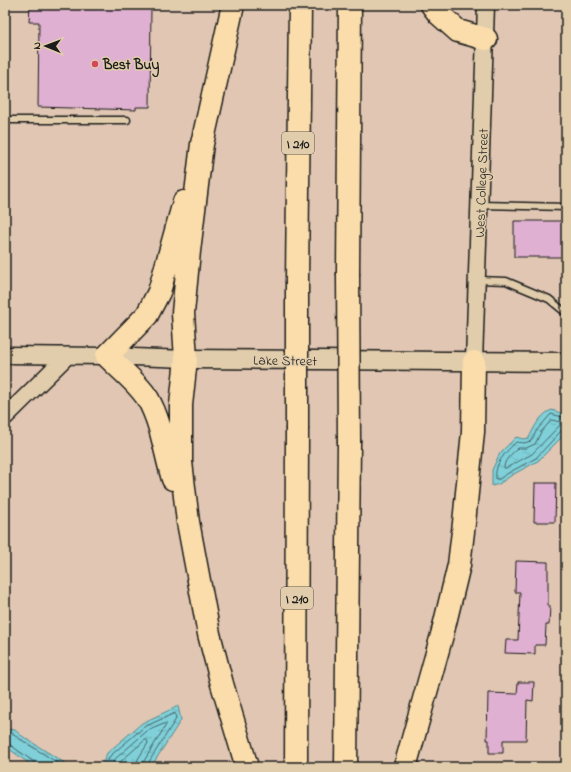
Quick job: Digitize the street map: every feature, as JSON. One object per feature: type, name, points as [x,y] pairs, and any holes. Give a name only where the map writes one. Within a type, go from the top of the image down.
[{"type":"highway","points":[[193,550],[172,476],[161,430],[148,400],[133,382],[107,356],[147,315],[159,292],[202,144],[232,5]]},
{"type":"highway","name":"I 210","points":[[296,767],[297,281],[300,5]]},
{"type":"highway","points":[[346,767],[349,442],[348,273],[350,5]]},
{"type":"highway","points":[[432,5],[439,14],[458,31],[486,39]]},
{"type":"highway","points":[[202,144],[183,313],[186,359],[180,405],[181,462],[188,522],[209,634],[222,684],[247,767]]},
{"type":"highway","points":[[405,767],[442,635],[458,565],[464,523],[473,432],[474,362]]},
{"type":"main road","name":"Lake Street","points":[[186,359],[566,362]]},
{"type":"street","name":"West College Street","points":[[474,362],[486,5]]},
{"type":"street","name":"Lake Street","points":[[5,355],[107,356],[186,359]]},
{"type":"street","points":[[5,417],[67,356]]},
{"type":"lane","points":[[5,120],[127,120]]},
{"type":"lane","points":[[480,205],[566,207]]},
{"type":"lane","points":[[477,280],[506,281],[549,299],[566,313]]},
{"type":"water","points":[[552,410],[566,415],[566,433],[538,461],[499,484],[492,486],[492,470],[500,453],[516,437],[523,439],[529,438],[535,426],[544,414]]},
{"type":"water","points":[[178,706],[181,720],[151,767],[101,767],[107,753],[142,723]]},
{"type":"water","points":[[5,729],[15,730],[71,767],[34,767],[5,746]]},
{"type":"building","name":"Best Buy","points":[[30,5],[151,5],[150,107],[136,107],[136,110],[38,107],[39,22],[29,22]]},
{"type":"building","points":[[514,221],[565,221],[565,257],[514,257]]},
{"type":"building","points":[[535,483],[556,483],[555,522],[534,522]]},
{"type":"building","points":[[516,561],[548,562],[548,606],[550,606],[549,625],[546,625],[545,645],[535,645],[535,654],[505,653],[506,640],[518,640],[520,592],[515,592]]},
{"type":"building","points":[[518,682],[534,682],[533,701],[527,700],[526,740],[503,740],[503,753],[489,753],[489,740],[487,740],[488,693],[517,694]]},
{"type":"place","name":"Best Buy","points":[[95,64]]}]
